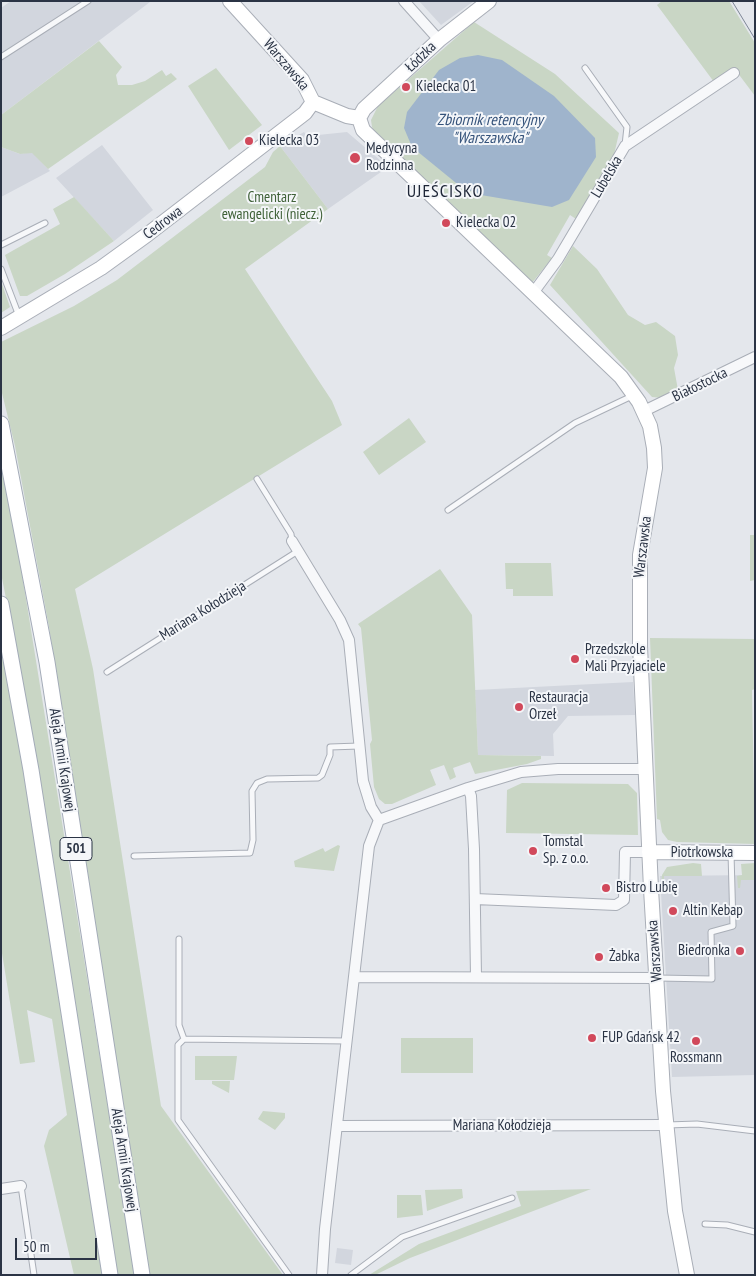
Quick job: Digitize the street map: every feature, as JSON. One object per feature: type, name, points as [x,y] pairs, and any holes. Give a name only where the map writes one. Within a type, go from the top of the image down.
[{"type":"main road","name":"Aleja Armii Krajowej","points":[[1,424],[46,662],[142,1275]]},
{"type":"main road","name":"Aleja Armii Krajowej","points":[[1,604],[32,770],[110,1275]]},
{"type":"street","name":"Warszawska","points":[[230,1],[302,80],[313,102],[347,116],[359,118],[363,130],[612,367],[634,394],[644,411],[653,437],[655,458],[653,480],[643,532],[639,573],[649,852],[666,1125],[675,1211],[687,1275]]},
{"type":"street","points":[[404,1],[439,40]]},
{"type":"street","name":"Łódzka","points":[[359,118],[364,110],[439,40],[489,1]]},
{"type":"street","name":"Lubelska","points":[[533,293],[558,259],[625,146],[734,73]]},
{"type":"street","name":"Cedrowa","points":[[1,328],[101,268],[148,234],[305,112],[313,102]]},
{"type":"street","name":"Białostocka","points":[[644,411],[755,357]]},
{"type":"street","points":[[292,541],[340,620],[349,640],[366,792],[379,820],[369,846],[325,1229],[322,1275]]},
{"type":"street","points":[[379,820],[468,788],[535,770],[646,769]]},
{"type":"street","points":[[468,788],[472,818],[476,977]]},
{"type":"street","points":[[475,899],[616,905],[624,900],[626,852],[649,852]]},
{"type":"street","name":"Piotrkowska","points":[[649,852],[755,853]]},
{"type":"street","points":[[354,977],[657,978]]},
{"type":"street","name":"Mariana Kołodzieja","points":[[338,1126],[633,1127],[666,1125]]},
{"type":"street","points":[[1,1189],[20,1186]]},
{"type":"lane","points":[[1,57],[88,1]]},
{"type":"lane","points":[[584,68],[627,127],[625,146]]},
{"type":"lane","points":[[1,246],[45,223]]},
{"type":"lane","points":[[1,269],[20,317]]},
{"type":"lane","points":[[448,510],[580,420],[634,394]]},
{"type":"lane","points":[[257,479],[291,534],[292,541]]},
{"type":"lane","name":"Mariana Kołodzieja","points":[[107,672],[298,551]]},
{"type":"lane","points":[[134,856],[250,853],[253,840],[252,791],[257,783],[267,779],[318,778],[322,775],[330,755],[330,747],[360,746]]},
{"type":"lane","points":[[657,978],[712,979],[711,932],[733,926],[731,853]]},
{"type":"lane","points":[[179,939],[179,1026],[184,1039]]},
{"type":"lane","points":[[289,1275],[178,1120],[178,1045],[184,1039],[347,1041]]},
{"type":"lane","points":[[666,1125],[697,1124],[755,1131]]},
{"type":"lane","points":[[20,1186],[34,1275]]},
{"type":"lane","points":[[351,1275],[402,1237],[512,1198]]},
{"type":"lane","points":[[705,1224],[727,1224],[755,1232]]},
{"type":"shaded area","points":[[11,1],[150,2],[1,115],[1,8]]},
{"type":"shaded area","points":[[419,1],[474,1],[441,25]]},
{"type":"shaded area","points":[[304,132],[306,135],[315,137],[318,135],[347,132],[388,167],[328,209],[280,146]]},
{"type":"shaded area","points":[[102,145],[153,210],[114,241],[56,178]]},
{"type":"shaded area","points":[[1,147],[20,154],[32,152],[50,171],[1,197]]},
{"type":"shaded area","points":[[633,682],[635,715],[568,716],[553,734],[554,756],[478,755],[475,690]]},
{"type":"shaded area","points":[[755,875],[755,1075],[672,1077],[660,876]]},
{"type":"shaded area","points":[[337,1248],[353,1250],[351,1265],[335,1263]]},
{"type":"green space","points":[[662,1],[729,1],[755,43],[755,96],[734,68],[714,82],[657,5]]},
{"type":"green space","points":[[474,22],[555,74],[619,133],[613,159],[576,219],[570,215],[547,255],[552,258],[532,283],[376,134],[372,127],[371,120],[378,106]]},
{"type":"green space","points":[[99,41],[122,67],[116,75],[118,85],[132,85],[145,81],[162,70],[166,76],[171,73],[177,79],[48,169],[32,153],[20,154],[1,147],[1,115]]},
{"type":"green space","points":[[216,68],[262,125],[229,150],[188,86]]},
{"type":"green space","name":"Cmentarz ewangelicki (niecz.)","points":[[280,146],[328,209],[245,269],[332,401],[342,425],[75,589],[93,669],[161,1106],[283,1275],[150,1275],[49,627],[15,446],[1,389],[1,342],[74,306],[117,280],[265,167],[273,152]]},
{"type":"green space","points":[[74,197],[114,241],[65,274],[27,296],[20,296],[5,255],[60,224],[53,209]]},
{"type":"green space","points":[[573,246],[597,269],[628,315],[645,325],[656,322],[675,336],[678,355],[674,368],[678,390],[662,398],[652,397],[550,285]]},
{"type":"green space","points":[[1,281],[10,307],[1,313]]},
{"type":"green space","points":[[409,418],[426,442],[379,475],[363,452]]},
{"type":"green space","points":[[1,467],[17,543],[135,1275],[117,1275],[30,721],[1,573]]},
{"type":"green space","points":[[750,535],[755,535],[755,580],[750,581]]},
{"type":"green space","points":[[505,563],[551,563],[553,596],[513,596],[513,589],[506,589]]},
{"type":"green space","points":[[440,569],[472,615],[478,755],[541,756],[541,759],[527,764],[475,774],[470,762],[453,768],[456,777],[450,780],[444,765],[430,770],[436,785],[392,804],[385,804],[379,799],[374,787],[370,744],[372,740],[361,628],[358,624]]},
{"type":"green space","points":[[650,638],[755,639],[755,689],[752,690],[755,844],[677,842],[668,840],[662,832],[660,820],[657,819]]},
{"type":"green space","points":[[1,642],[7,667],[102,1275],[74,1275],[44,1146],[49,1130],[67,1115],[52,1019],[27,1010],[35,1062],[20,1064],[1,947]]},
{"type":"green space","points":[[522,783],[628,784],[637,793],[638,835],[506,833],[507,790]]},
{"type":"green space","points":[[338,845],[340,846],[334,871],[295,867],[294,861],[323,848],[325,852]]},
{"type":"green space","points":[[693,863],[701,864],[702,876],[664,876],[664,886],[661,886],[662,875],[667,867]]},
{"type":"green space","points":[[755,863],[755,880],[741,880],[740,888],[738,888],[737,876],[742,875],[741,864]]},
{"type":"green space","points":[[401,1038],[473,1038],[473,1073],[401,1073]]},
{"type":"green space","points":[[195,1056],[237,1056],[234,1080],[195,1080]]},
{"type":"green space","points":[[212,1081],[230,1081],[229,1093],[212,1084]]},
{"type":"green space","points":[[263,1111],[285,1113],[285,1118],[275,1130],[258,1119]]},
{"type":"green space","points":[[462,1189],[463,1198],[427,1211],[425,1190]]},
{"type":"green space","points":[[591,1189],[410,1258],[375,1275],[369,1275],[419,1244],[521,1206],[516,1191]]},
{"type":"green space","points":[[397,1195],[421,1195],[423,1215],[397,1218]]},
{"type":"water","name":"Zbiornik retencyjny \"Warszawska\"","points":[[478,55],[502,60],[554,96],[595,138],[596,157],[569,200],[552,207],[481,195],[461,187],[412,147],[404,128],[407,112],[439,70],[460,58]]},
{"type":"tram line","points":[[732,1],[755,39]]},
{"type":"place","name":"Kielecka 01","points":[[406,87]]},
{"type":"place","name":"Kielecka 03","points":[[249,141]]},
{"type":"place","name":"Medycyna Rodzinna","points":[[355,158]]},
{"type":"place","name":"Kielecka 02","points":[[446,223]]},
{"type":"place","name":"Przedszkole Mali Przyjaciele","points":[[575,659]]},
{"type":"place","name":"Restauracja Orzeł","points":[[519,707]]},
{"type":"place","name":"Tomstal Sp. z o.o.","points":[[533,851]]},
{"type":"place","name":"Bistro Lubię","points":[[606,888]]},
{"type":"place","name":"Altin Kebap","points":[[673,911]]},
{"type":"place","name":"Biedronka","points":[[740,951]]},
{"type":"place","name":"Żabka","points":[[599,957]]},
{"type":"place","name":"FUP Gdańsk 42","points":[[592,1038]]},
{"type":"place","name":"Rossmann","points":[[696,1041]]},
{"type":"district","name":"UJEŚCISKO","points":[[445,192]]}]
